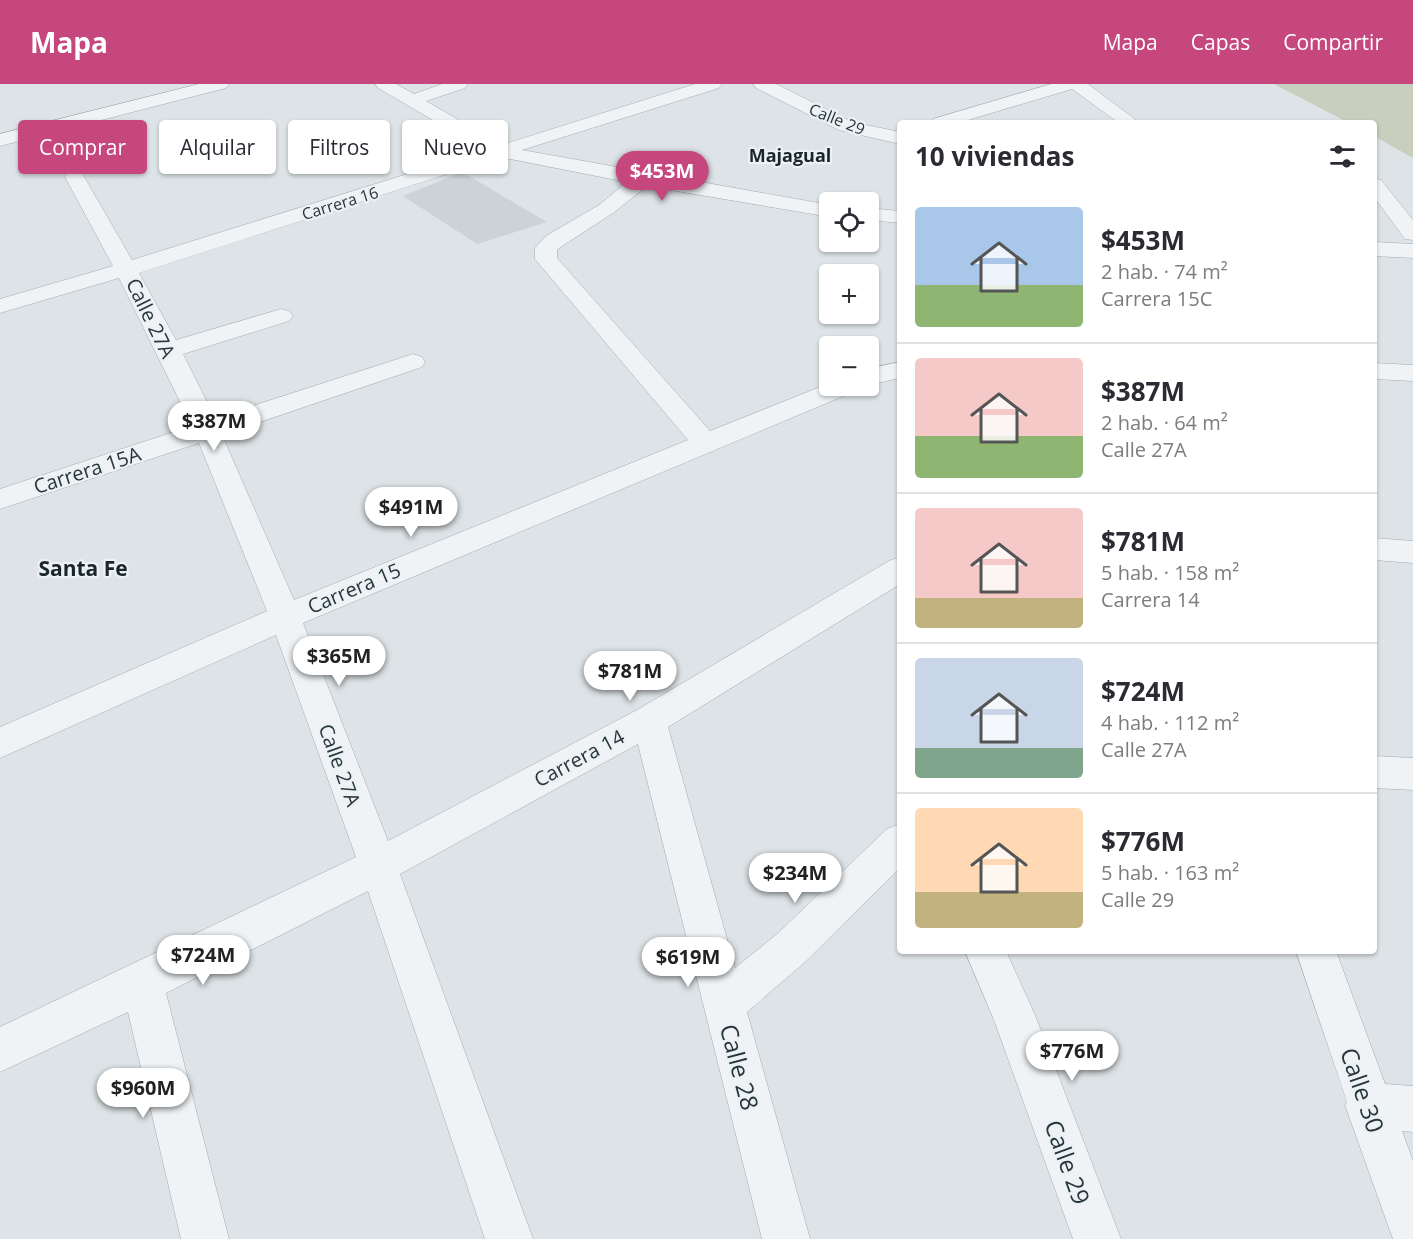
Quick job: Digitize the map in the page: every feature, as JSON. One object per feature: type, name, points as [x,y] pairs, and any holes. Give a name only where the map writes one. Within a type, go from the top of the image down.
[{"type":"street","points":[[0,140],[220,84]]},
{"type":"street","points":[[384,84],[447,120]]},
{"type":"street","points":[[413,100],[459,84]]},
{"type":"street","name":"Carrera 16","points":[[508,150],[713,84]]},
{"type":"street","name":"Calle 29","points":[[762,84],[846,126],[894,135]]},
{"type":"street","points":[[949,120],[1070,84]]},
{"type":"street","points":[[1077,84],[1127,120]]},
{"type":"street","points":[[508,153],[819,209]]},
{"type":"street","name":"Carrera 16","points":[[0,306],[127,269],[431,174]]},
{"type":"street","name":"Calle 27A","points":[[75,177],[127,269],[207,431],[285,617],[378,866],[508,1239]]},
{"type":"street","points":[[643,179],[606,208],[554,241],[546,248],[546,259],[705,442]]},
{"type":"street","points":[[1377,187],[1413,234]]},
{"type":"street","points":[[879,215],[897,217]]},
{"type":"street","points":[[1377,249],[1413,251]]},
{"type":"street","points":[[167,351],[281,316]]},
{"type":"street","name":"Carrera 15A","points":[[0,499],[413,362]]},
{"type":"street","points":[[879,375],[897,371]]},
{"type":"street","points":[[1377,371],[1413,373]]},
{"type":"street","name":"Carrera 15","points":[[0,743],[285,617],[819,396]]},
{"type":"street","points":[[1377,549],[1413,552]]},
{"type":"street","name":"Carrera 14","points":[[0,1050],[142,983],[378,866],[649,721],[897,571]]},
{"type":"street","name":"Calle 28","points":[[649,721],[786,1239]]},
{"type":"street","points":[[1377,772],[1413,774]]},
{"type":"street","points":[[723,1005],[790,949],[897,845]]},
{"type":"street","name":"Calle 29","points":[[986,954],[1014,1015],[1097,1239]]},
{"type":"street","name":"Calle 30","points":[[1317,954],[1368,1105],[1413,1228]]},
{"type":"street","points":[[142,983],[205,1239]]},
{"type":"street","points":[[1368,1105],[1413,1109]]},
{"type":"shaded area","points":[[457,174],[465,174],[547,222],[477,244],[403,196]]},
{"type":"green space","points":[[1274,84],[1413,84],[1413,158],[1377,138],[1377,120],[1343,120]]},
{"type":"district","name":"Majagual","points":[[790,155]]},
{"type":"district","name":"Santa Fe","points":[[83,568]]}]
